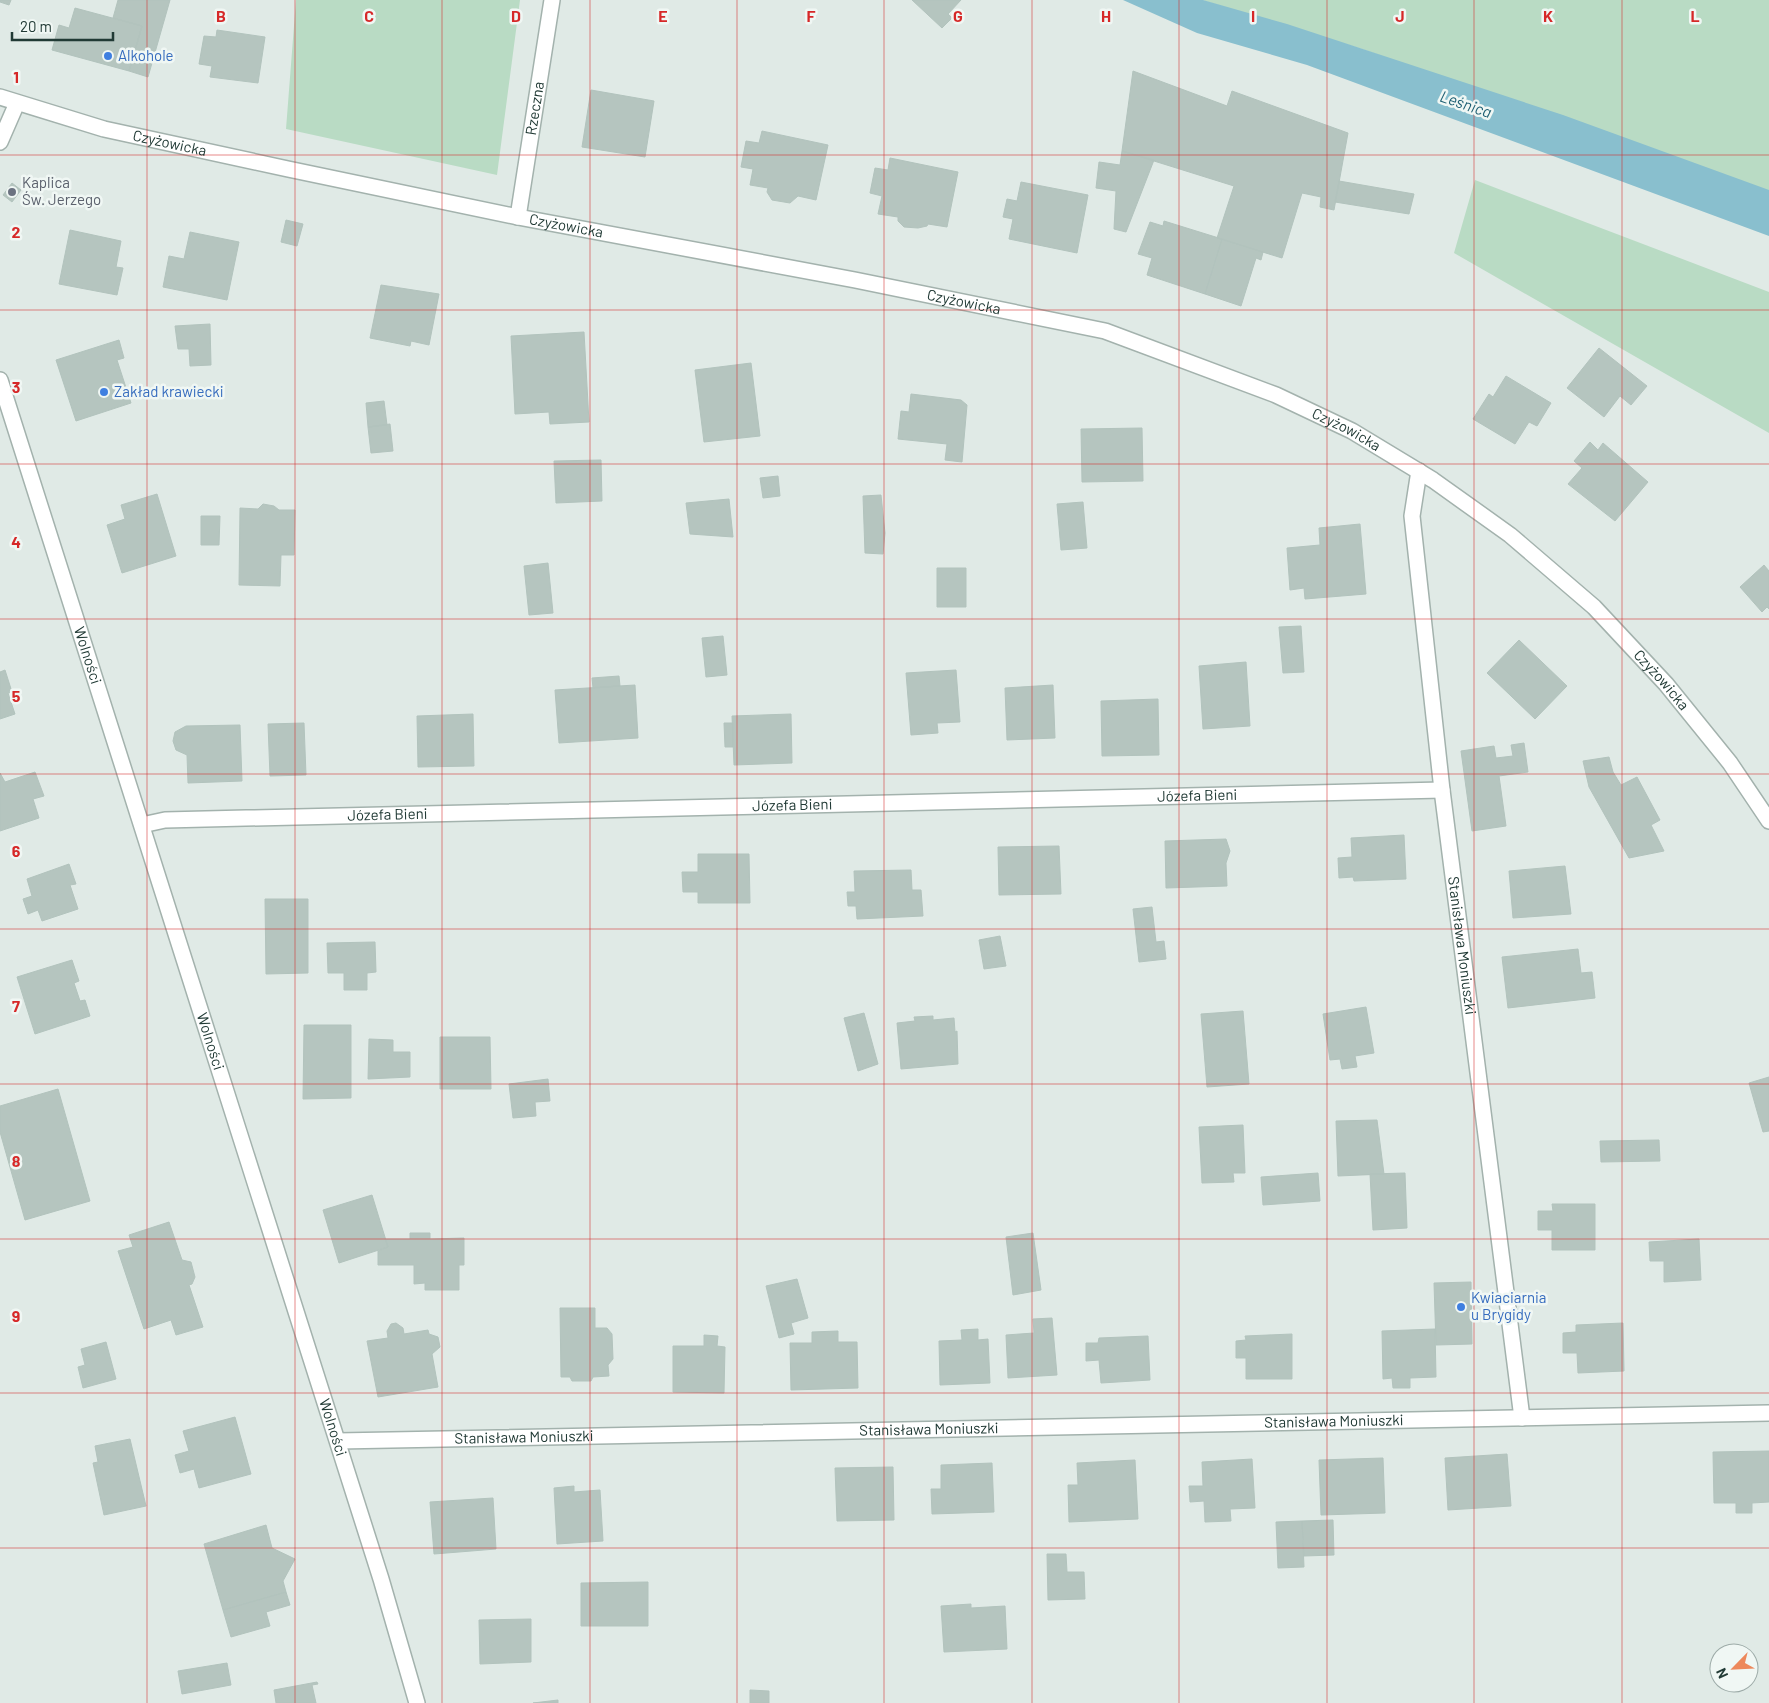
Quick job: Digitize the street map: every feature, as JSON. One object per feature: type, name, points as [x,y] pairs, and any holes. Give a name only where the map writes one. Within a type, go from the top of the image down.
[{"type":"street","name":"Rzeczna","points":[[518,217],[552,0]]},
{"type":"street","name":"Czyżowicka","points":[[0,97],[104,129],[518,217],[845,278],[1104,332],[1276,395],[1352,431],[1419,471],[1510,535],[1594,607],[1666,684],[1730,762],[1769,821]]},
{"type":"street","points":[[0,142],[17,103]]},
{"type":"street","name":"Wolności","points":[[0,380],[338,1442],[418,1703]]},
{"type":"street","name":"Stanisława Moniuszki","points":[[1419,471],[1412,516],[1442,790],[1522,1418]]},
{"type":"street","name":"Józefa Bieni","points":[[142,825],[165,820],[1442,790]]},
{"type":"street","name":"Stanisława Moniuszki","points":[[338,1442],[1769,1413]]},
{"type":"green space","points":[[296,0],[520,0],[497,175],[286,129]]},
{"type":"green space","points":[[1202,0],[1769,0],[1769,194],[1362,49]]},
{"type":"green space","points":[[1475,180],[1769,292],[1769,433],[1454,253]]},
{"type":"water","name":"Leśnica","points":[[1123,0],[1203,0],[1287,24],[1563,115],[1769,190],[1769,236],[1307,65],[1197,33]]},
{"type":"building","points":[[0,0],[11,0],[9,5],[0,2]]},
{"type":"building","points":[[118,0],[170,0],[148,77],[129,71],[142,26],[113,18]]},
{"type":"building","points":[[912,0],[961,0],[948,14],[952,18],[942,28]]},
{"type":"building","points":[[75,8],[142,26],[129,71],[52,50],[59,25],[69,28]]},
{"type":"building","points":[[217,30],[265,37],[258,83],[210,77],[212,66],[199,64],[204,36],[216,37]]},
{"type":"building","points":[[1133,71],[1227,106],[1232,91],[1348,133],[1334,210],[1320,207],[1321,197],[1302,193],[1282,258],[1217,238],[1234,186],[1122,151]]},
{"type":"building","points":[[591,90],[654,101],[645,157],[582,147]]},
{"type":"building","points":[[762,131],[828,145],[816,200],[798,196],[790,203],[772,200],[767,192],[768,188],[750,185],[753,169],[741,167],[746,141],[759,143]]},
{"type":"building","points":[[1122,151],[1154,160],[1126,232],[1114,229],[1116,191],[1096,188],[1099,162],[1120,165]]},
{"type":"building","points":[[890,158],[958,172],[947,227],[928,224],[918,228],[904,227],[898,221],[898,217],[878,214],[882,196],[870,193],[875,168],[888,170]]},
{"type":"building","points":[[1339,181],[1414,194],[1409,214],[1335,202]]},
{"type":"building","points":[[1021,182],[1088,195],[1077,253],[1009,239],[1013,219],[1003,217],[1007,199],[1017,201]]},
{"type":"building","name":"Kaplica Św. Jerzego","points":[[12,183],[21,190],[12,202],[3,195]]},
{"type":"building","points":[[286,220],[303,224],[297,246],[281,242]]},
{"type":"building","points":[[1164,221],[1222,239],[1205,294],[1147,275],[1152,258],[1138,254],[1150,222],[1163,226]]},
{"type":"building","points":[[70,230],[121,241],[116,267],[123,268],[117,295],[59,284]]},
{"type":"building","points":[[190,232],[239,242],[227,300],[163,287],[169,256],[184,259]]},
{"type":"building","points":[[1222,239],[1263,252],[1261,260],[1256,258],[1241,306],[1205,294]]},
{"type":"building","points":[[381,285],[439,294],[429,345],[411,341],[410,346],[370,338]]},
{"type":"building","points":[[210,324],[211,365],[190,366],[189,349],[178,349],[175,326]]},
{"type":"building","points":[[584,332],[589,422],[550,424],[549,412],[515,414],[511,336]]},
{"type":"building","points":[[119,340],[124,358],[117,360],[131,403],[76,421],[56,360]]},
{"type":"building","points":[[1599,348],[1647,386],[1631,405],[1620,396],[1604,417],[1567,388]]},
{"type":"building","points":[[751,363],[760,436],[704,442],[695,370]]},
{"type":"building","points":[[1506,376],[1551,403],[1537,426],[1529,422],[1515,444],[1473,419],[1489,394],[1493,397]]},
{"type":"building","points":[[911,394],[961,400],[967,405],[962,462],[945,460],[947,444],[898,439],[901,411],[909,412]]},
{"type":"building","points":[[384,401],[387,425],[368,427],[366,403]]},
{"type":"building","points":[[390,424],[393,451],[371,453],[368,427]]},
{"type":"building","points":[[1142,428],[1143,481],[1082,482],[1081,429]]},
{"type":"building","points":[[1590,442],[1598,450],[1603,443],[1648,482],[1615,521],[1568,484],[1582,468],[1574,461]]},
{"type":"building","points":[[601,460],[602,501],[556,503],[554,461]]},
{"type":"building","points":[[778,476],[780,496],[763,498],[760,478]]},
{"type":"building","points":[[157,494],[176,556],[122,573],[107,525],[125,519],[121,505]]},
{"type":"building","points":[[881,495],[885,533],[883,554],[865,553],[863,496]]},
{"type":"building","points":[[729,499],[733,537],[690,534],[686,503]]},
{"type":"building","points":[[1083,502],[1087,548],[1061,550],[1057,504]]},
{"type":"building","points":[[263,504],[274,506],[279,510],[295,510],[294,555],[281,555],[280,586],[239,585],[240,508],[258,509]]},
{"type":"building","points":[[201,516],[220,516],[219,545],[201,545]]},
{"type":"building","points":[[1360,524],[1366,594],[1305,599],[1304,588],[1290,590],[1287,548],[1320,545],[1319,528]]},
{"type":"building","points":[[548,563],[553,613],[529,615],[524,566]]},
{"type":"building","points":[[1764,565],[1769,571],[1769,609],[1767,607],[1762,612],[1740,587]]},
{"type":"building","points":[[937,568],[966,568],[966,607],[937,607]]},
{"type":"building","points":[[1301,626],[1304,672],[1283,673],[1279,627]]},
{"type":"building","points":[[723,636],[727,675],[706,677],[702,638]]},
{"type":"building","points":[[1519,640],[1567,686],[1535,719],[1487,673]]},
{"type":"building","points":[[1246,662],[1250,726],[1203,729],[1199,666]]},
{"type":"building","points":[[5,670],[12,692],[8,693],[15,714],[0,719],[0,672]]},
{"type":"building","points":[[956,670],[960,722],[937,723],[938,733],[911,735],[906,673]]},
{"type":"building","points":[[619,676],[620,686],[593,688],[592,678]]},
{"type":"building","points":[[635,685],[638,738],[559,743],[555,690]]},
{"type":"building","points":[[1053,685],[1055,738],[1007,740],[1005,688]]},
{"type":"building","points":[[1158,699],[1159,755],[1102,756],[1101,701]]},
{"type":"building","points":[[473,714],[474,766],[418,767],[417,716]]},
{"type":"building","points":[[791,714],[792,763],[734,765],[732,716]]},
{"type":"building","points":[[304,723],[306,775],[270,776],[268,724]]},
{"type":"building","points":[[724,723],[733,723],[733,747],[725,747]]},
{"type":"building","points":[[240,725],[242,781],[188,783],[187,755],[176,750],[173,741],[175,732],[186,726]]},
{"type":"building","points":[[1524,743],[1528,772],[1499,776],[1506,826],[1472,831],[1461,751],[1494,746],[1496,758],[1513,756],[1511,745]]},
{"type":"building","points":[[1609,757],[1613,772],[1621,785],[1637,777],[1660,820],[1651,825],[1664,851],[1629,858],[1589,787],[1583,761]]},
{"type":"building","points":[[35,772],[44,796],[33,799],[39,818],[0,831],[0,773],[5,782]]},
{"type":"building","points":[[1404,835],[1406,879],[1354,881],[1353,877],[1339,878],[1338,858],[1352,857],[1351,838]]},
{"type":"building","points":[[1226,839],[1230,851],[1226,863],[1227,886],[1166,888],[1165,841]]},
{"type":"building","points":[[1059,846],[1061,894],[999,895],[998,847]]},
{"type":"building","points":[[698,854],[749,854],[750,903],[698,903],[698,892],[683,892],[682,872],[698,872]]},
{"type":"building","points":[[69,864],[76,884],[70,885],[78,909],[42,921],[38,910],[28,914],[23,899],[32,896],[27,879]]},
{"type":"building","points":[[1565,866],[1571,914],[1513,918],[1509,871]]},
{"type":"building","points":[[911,870],[912,890],[921,890],[923,916],[857,919],[856,906],[848,906],[847,892],[855,892],[854,871]]},
{"type":"building","points":[[265,899],[308,899],[308,973],[266,974]]},
{"type":"building","points":[[1152,907],[1156,942],[1164,941],[1166,959],[1139,962],[1133,909]]},
{"type":"building","points":[[1000,936],[1006,966],[984,969],[979,940]]},
{"type":"building","points":[[375,942],[376,972],[367,973],[367,990],[344,990],[344,973],[328,973],[327,943]]},
{"type":"building","points":[[1578,949],[1581,973],[1592,972],[1595,998],[1508,1008],[1502,957]]},
{"type":"building","points":[[72,960],[79,981],[74,983],[80,1001],[85,1000],[90,1016],[35,1034],[17,977]]},
{"type":"building","points":[[1366,1007],[1374,1053],[1355,1056],[1357,1067],[1342,1069],[1340,1059],[1330,1060],[1323,1014]]},
{"type":"building","points":[[1243,1011],[1249,1084],[1207,1087],[1201,1014]]},
{"type":"building","points":[[864,1013],[878,1064],[858,1071],[844,1018]]},
{"type":"building","points":[[933,1016],[933,1020],[954,1018],[955,1032],[957,1031],[958,1064],[901,1069],[897,1023],[915,1021],[914,1017]]},
{"type":"building","points":[[304,1025],[351,1025],[351,1098],[303,1099]]},
{"type":"building","points":[[440,1037],[490,1037],[491,1089],[440,1089]]},
{"type":"building","points":[[369,1039],[393,1040],[393,1052],[410,1052],[410,1077],[368,1079]]},
{"type":"building","points":[[1769,1077],[1769,1131],[1763,1132],[1749,1083]]},
{"type":"building","points":[[548,1079],[550,1101],[535,1102],[536,1116],[513,1118],[509,1084]]},
{"type":"building","points":[[58,1089],[90,1201],[25,1220],[0,1132],[0,1106]]},
{"type":"building","points":[[1377,1120],[1384,1174],[1338,1176],[1336,1121]]},
{"type":"building","points":[[1243,1125],[1245,1173],[1233,1173],[1234,1182],[1202,1183],[1199,1127]]},
{"type":"building","points":[[1659,1140],[1660,1161],[1601,1162],[1600,1141]]},
{"type":"building","points":[[1318,1173],[1320,1201],[1263,1205],[1261,1177]]},
{"type":"building","points":[[1405,1173],[1407,1228],[1373,1230],[1370,1174]]},
{"type":"building","points":[[372,1195],[388,1247],[339,1263],[323,1210]]},
{"type":"building","points":[[1552,1204],[1595,1204],[1595,1250],[1552,1250],[1552,1230],[1538,1230],[1538,1211],[1553,1211]]},
{"type":"building","points":[[169,1222],[182,1260],[191,1262],[195,1277],[192,1284],[189,1285],[203,1327],[176,1335],[171,1320],[144,1329],[118,1251],[133,1247],[129,1235]]},
{"type":"building","points":[[410,1233],[430,1233],[430,1239],[464,1238],[464,1265],[459,1265],[459,1290],[425,1290],[425,1283],[414,1284],[414,1265],[378,1265],[378,1251],[388,1247],[385,1239],[410,1239]]},
{"type":"building","points":[[1033,1233],[1041,1290],[1013,1295],[1006,1237]]},
{"type":"building","points":[[1699,1239],[1701,1280],[1664,1282],[1664,1261],[1650,1261],[1649,1242]]},
{"type":"building","points":[[797,1279],[808,1318],[791,1323],[794,1334],[779,1338],[766,1286]]},
{"type":"building","points":[[1471,1282],[1472,1344],[1436,1345],[1434,1283]]},
{"type":"building","points":[[560,1308],[595,1308],[595,1328],[607,1328],[612,1334],[613,1359],[608,1365],[609,1376],[593,1377],[591,1381],[572,1381],[570,1377],[561,1377]]},
{"type":"building","points":[[1052,1318],[1057,1375],[1008,1378],[1006,1335],[1034,1333],[1033,1319]]},
{"type":"building","points":[[396,1323],[403,1328],[404,1334],[428,1330],[429,1334],[438,1337],[440,1347],[432,1354],[438,1387],[378,1397],[367,1341],[388,1338],[387,1331],[391,1324]]},
{"type":"building","points":[[1623,1323],[1624,1371],[1578,1373],[1577,1353],[1563,1353],[1563,1333],[1576,1332],[1576,1325]]},
{"type":"building","points":[[978,1329],[978,1340],[988,1339],[990,1383],[940,1385],[939,1341],[962,1340],[961,1330]]},
{"type":"building","points":[[1435,1329],[1436,1377],[1410,1378],[1410,1388],[1393,1388],[1392,1378],[1383,1379],[1382,1331]]},
{"type":"building","points":[[838,1331],[838,1342],[857,1342],[858,1388],[791,1390],[790,1343],[812,1343],[812,1332]]},
{"type":"building","points":[[1292,1334],[1292,1379],[1246,1379],[1246,1358],[1236,1358],[1236,1341],[1246,1340],[1245,1336]]},
{"type":"building","points":[[704,1335],[718,1336],[717,1346],[725,1347],[724,1393],[673,1392],[673,1346],[704,1346]]},
{"type":"building","points":[[1148,1336],[1150,1380],[1101,1383],[1099,1360],[1086,1361],[1086,1343],[1098,1343],[1099,1338]]},
{"type":"building","points":[[106,1342],[116,1379],[83,1388],[78,1367],[85,1365],[81,1349]]},
{"type":"building","points":[[235,1417],[251,1474],[199,1488],[194,1469],[180,1473],[175,1455],[189,1451],[183,1431]]},
{"type":"building","points":[[130,1439],[146,1506],[104,1515],[93,1463],[98,1462],[95,1446]]},
{"type":"building","points":[[1769,1451],[1769,1502],[1752,1503],[1752,1513],[1736,1513],[1736,1503],[1714,1503],[1713,1452]]},
{"type":"building","points":[[1507,1454],[1511,1506],[1448,1510],[1445,1458]]},
{"type":"building","points":[[1383,1458],[1385,1513],[1321,1515],[1319,1460]]},
{"type":"building","points":[[1252,1459],[1255,1508],[1230,1509],[1231,1521],[1205,1522],[1204,1501],[1190,1502],[1189,1486],[1203,1486],[1202,1462]]},
{"type":"building","points":[[1135,1460],[1138,1519],[1069,1522],[1068,1485],[1078,1485],[1077,1463]]},
{"type":"building","points":[[992,1463],[994,1512],[932,1514],[931,1489],[941,1489],[941,1465]]},
{"type":"building","points":[[893,1467],[894,1520],[837,1521],[835,1468]]},
{"type":"building","points":[[574,1486],[574,1492],[600,1490],[603,1541],[557,1544],[554,1488]]},
{"type":"building","points":[[493,1498],[496,1549],[434,1554],[430,1502]]},
{"type":"building","points":[[1333,1520],[1334,1555],[1304,1556],[1302,1521]]},
{"type":"building","points":[[1302,1521],[1304,1567],[1278,1568],[1276,1522]]},
{"type":"building","points":[[266,1525],[272,1548],[295,1559],[283,1581],[286,1592],[223,1610],[204,1544]]},
{"type":"building","points":[[1047,1554],[1066,1554],[1067,1572],[1084,1572],[1085,1599],[1048,1600]]},
{"type":"building","points":[[648,1582],[648,1626],[581,1626],[581,1583]]},
{"type":"building","points":[[286,1592],[290,1605],[266,1612],[270,1626],[231,1637],[223,1610]]},
{"type":"building","points":[[971,1604],[971,1608],[1005,1606],[1007,1649],[944,1652],[941,1606]]},
{"type":"building","points":[[531,1619],[531,1662],[480,1664],[479,1620]]},
{"type":"building","points":[[227,1663],[231,1685],[182,1694],[178,1671]]},
{"type":"building","points":[[317,1682],[318,1684],[312,1685],[316,1703],[276,1703],[274,1690]]},
{"type":"building","points":[[750,1690],[769,1691],[769,1703],[750,1703]]},
{"type":"building","points":[[558,1700],[558,1703],[533,1703]]},
{"type":"place","name":"Alkohole","points":[[108,56]]},
{"type":"place","name":"Kaplica Św. Jerzego","points":[[12,192]]},
{"type":"place","name":"Zakład krawiecki","points":[[104,392]]},
{"type":"place","name":"Kwiaciarnia u Brygidy","points":[[1461,1307]]}]
